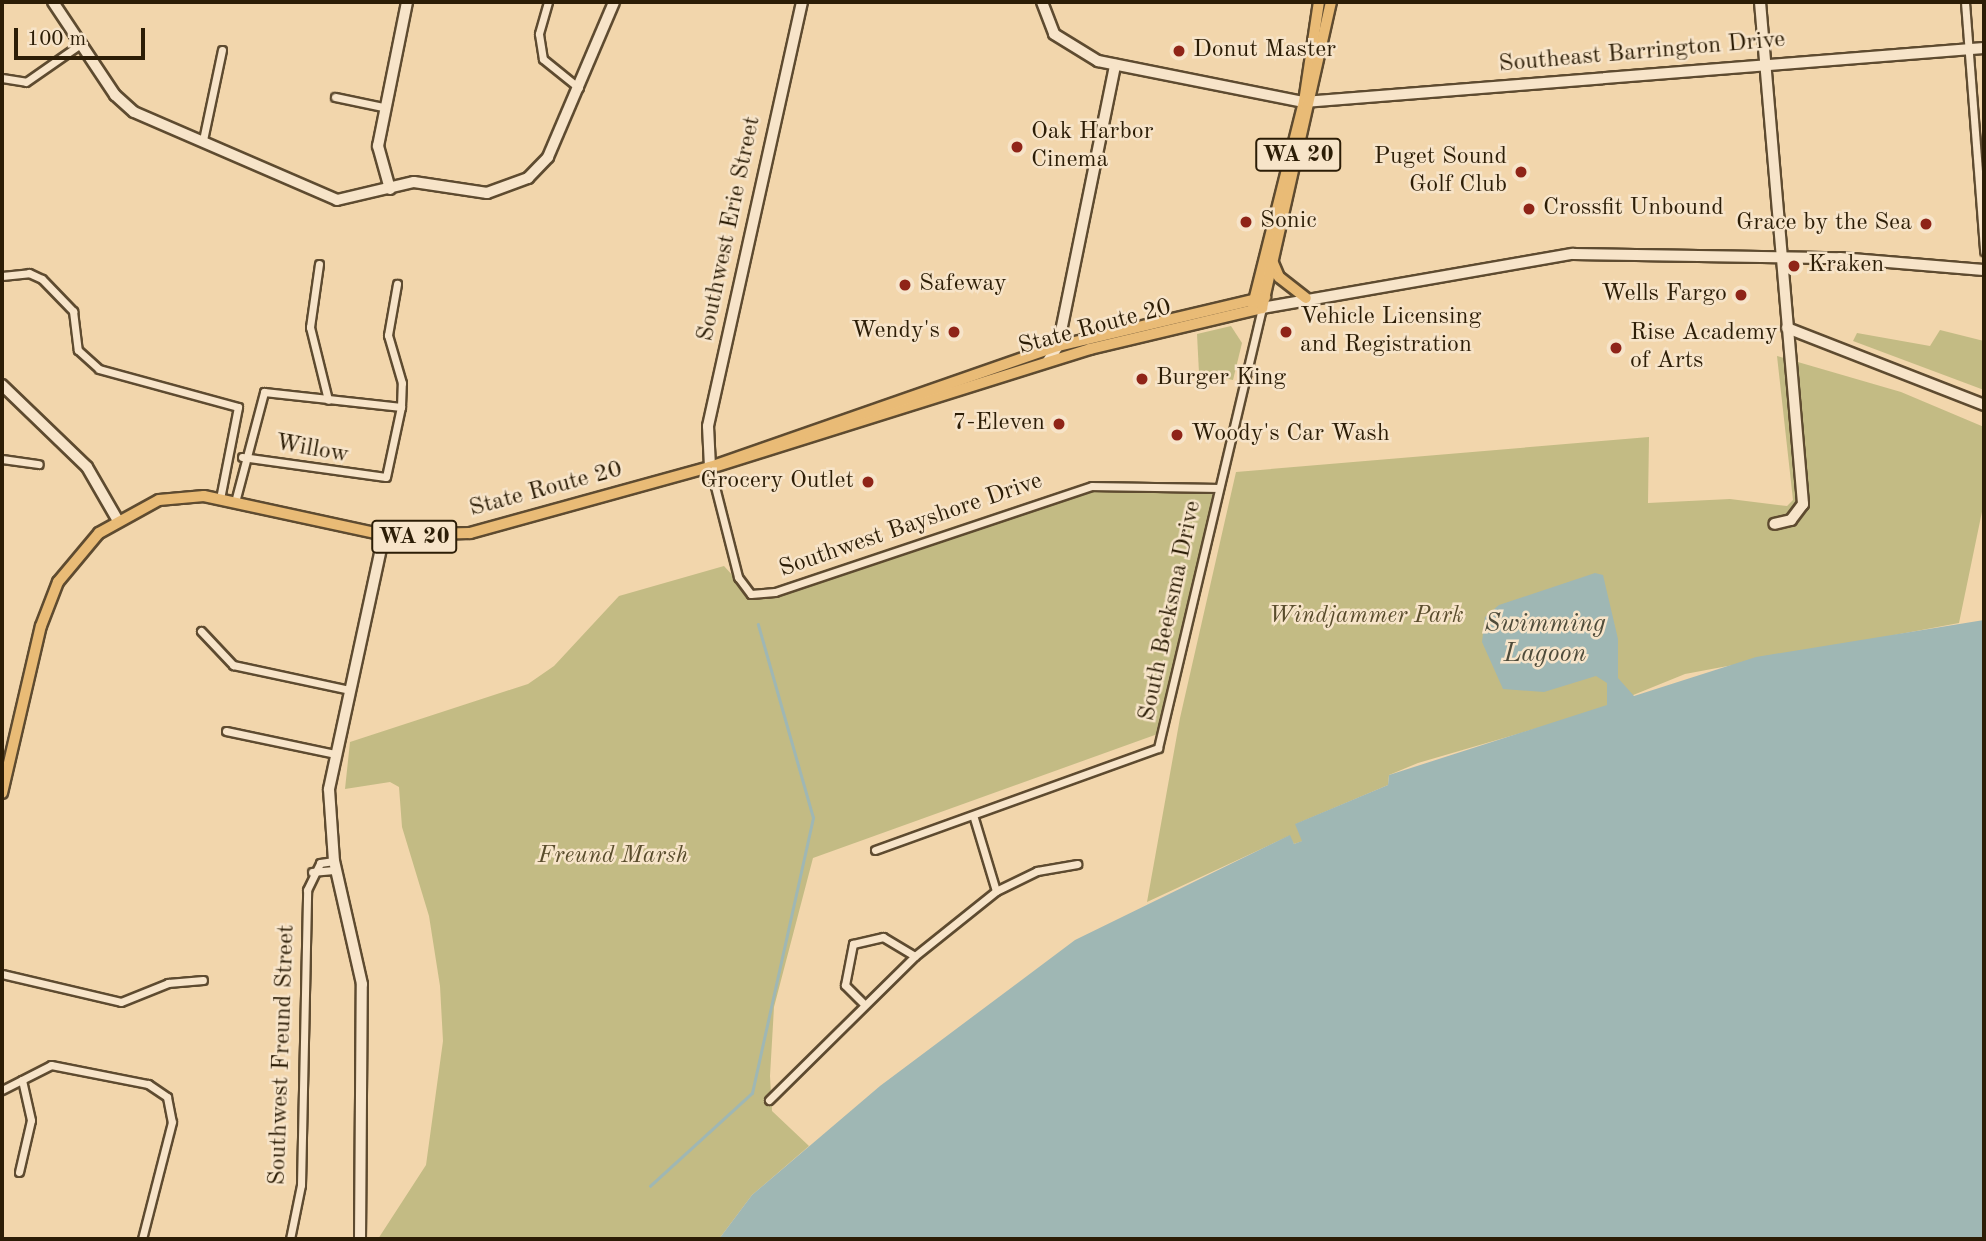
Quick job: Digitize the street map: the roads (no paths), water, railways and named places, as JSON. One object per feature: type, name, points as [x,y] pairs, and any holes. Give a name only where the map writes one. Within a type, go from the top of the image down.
[{"type":"main road","name":"WA 20","points":[[1259,298],[1273,263],[1304,102],[1319,2]]},
{"type":"main road","name":"WA 20","points":[[1257,310],[1304,102],[1331,2]]},
{"type":"main road","points":[[1273,263],[1279,277],[1306,298]]},
{"type":"main road","name":"WA 20","points":[[1058,346],[1259,298]]},
{"type":"main road","name":"State Route 20","points":[[710,467],[743,463],[1048,361],[1257,310]]},
{"type":"main road","name":"State Route 20","points":[[2,793],[48,606],[85,546],[117,519],[159,499],[219,499],[384,535],[470,533],[710,467],[1058,346]]},
{"type":"street","points":[[54,2],[127,106],[326,198],[390,189],[414,182],[487,192],[516,185],[548,158],[614,2]]},
{"type":"street","points":[[390,189],[378,146],[383,107],[407,2]]},
{"type":"street","points":[[548,2],[539,34],[542,60],[579,88]]},
{"type":"street","name":"Southwest Erie Street","points":[[710,467],[708,426],[802,2]]},
{"type":"street","name":"Southeast Barrington Drive","points":[[1042,2],[1048,23],[1065,44],[1115,65],[1304,102],[1766,63],[1984,48]]},
{"type":"street","points":[[1760,2],[1803,504],[1791,520],[1773,524]]},
{"type":"street","points":[[1965,2],[1982,178],[1984,251]]},
{"type":"street","points":[[2,78],[26,82],[82,43]]},
{"type":"street","points":[[203,141],[222,50]]},
{"type":"street","points":[[1048,361],[1058,346],[1115,65]]},
{"type":"street","points":[[335,97],[383,107]]},
{"type":"street","points":[[1257,310],[1283,302],[1558,255],[1781,257],[1984,270]]},
{"type":"street","points":[[319,264],[310,327],[328,400]]},
{"type":"street","points":[[2,276],[29,273],[42,279],[73,311],[78,351],[99,369],[238,407],[219,499]]},
{"type":"street","points":[[234,502],[257,400],[272,390],[328,400],[401,407],[402,383],[388,335],[397,284]]},
{"type":"street","points":[[1259,298],[1283,302]]},
{"type":"street","name":"South Beeksma Drive","points":[[974,818],[1158,748],[1257,310]]},
{"type":"street","points":[[1787,328],[1984,405]]},
{"type":"street","points":[[2,385],[87,467],[117,519]]},
{"type":"street","name":"Willow","points":[[242,457],[375,480],[388,473],[401,407]]},
{"type":"street","points":[[2,459],[38,464]]},
{"type":"street","name":"Southwest Bayshore Drive","points":[[710,467],[738,577],[751,594],[763,595],[1092,486],[1217,488]]},
{"type":"street","points":[[363,1237],[362,984],[335,865],[329,789],[384,535]]},
{"type":"street","points":[[201,631],[233,666],[350,690]]},
{"type":"street","points":[[226,731],[335,754]]},
{"type":"street","points":[[875,850],[974,818],[996,891]]},
{"type":"street","points":[[769,1100],[915,956],[996,891],[1037,871],[1077,864]]},
{"type":"street","name":"Southwest Freund Street","points":[[290,1239],[301,1185],[307,890],[313,872],[335,865]]},
{"type":"street","points":[[864,1004],[845,985],[853,944],[883,937],[915,956]]},
{"type":"street","points":[[2,974],[121,1002],[168,983],[203,980]]},
{"type":"street","points":[[2,1090],[22,1080],[37,1067],[65,1066],[148,1084],[167,1097],[172,1122],[142,1239]]},
{"type":"street","points":[[19,1172],[31,1120],[22,1080]]},
{"type":"water","name":"Swimming Lagoon","points":[[1595,573],[1603,575],[1618,639],[1618,678],[1634,696],[1756,657],[1984,620],[1984,1239],[719,1239],[752,1195],[880,1086],[1075,940],[1290,835],[1294,844],[1302,841],[1295,824],[1388,785],[1389,775],[1607,705],[1607,683],[1596,676],[1544,692],[1503,689],[1482,642],[1485,617],[1499,605]]},
{"type":"waterway","points":[[650,1186],[752,1093],[813,818],[758,625]]},
{"type":"place","name":"Donut Master","points":[[1179,51]]},
{"type":"place","name":"Oak Harbor Cinema","points":[[1017,147]]},
{"type":"place","name":"Puget Sound Golf Club","points":[[1521,172]]},
{"type":"place","name":"Crossfit Unbound","points":[[1529,209]]},
{"type":"place","name":"Sonic","points":[[1246,222]]},
{"type":"place","name":"Grace by the Sea","points":[[1926,224]]},
{"type":"place","name":"Kraken","points":[[1794,266]]},
{"type":"place","name":"Safeway","points":[[905,285]]},
{"type":"place","name":"Wells Fargo","points":[[1741,295]]},
{"type":"place","name":"Wendy's","points":[[954,332]]},
{"type":"place","name":"Vehicle Licensing and Registration","points":[[1286,332]]},
{"type":"place","name":"Rise Academy of Arts","points":[[1616,348]]},
{"type":"place","name":"Burger King","points":[[1142,379]]},
{"type":"place","name":"7-Eleven","points":[[1059,424]]},
{"type":"place","name":"Woody's Car Wash","points":[[1177,435]]},
{"type":"place","name":"Grocery Outlet","points":[[868,482]]},
{"type":"park label","name":"Windjammer Park","points":[[1366,617]]},
{"type":"park label","name":"Freund Marsh","points":[[613,857]]}]
